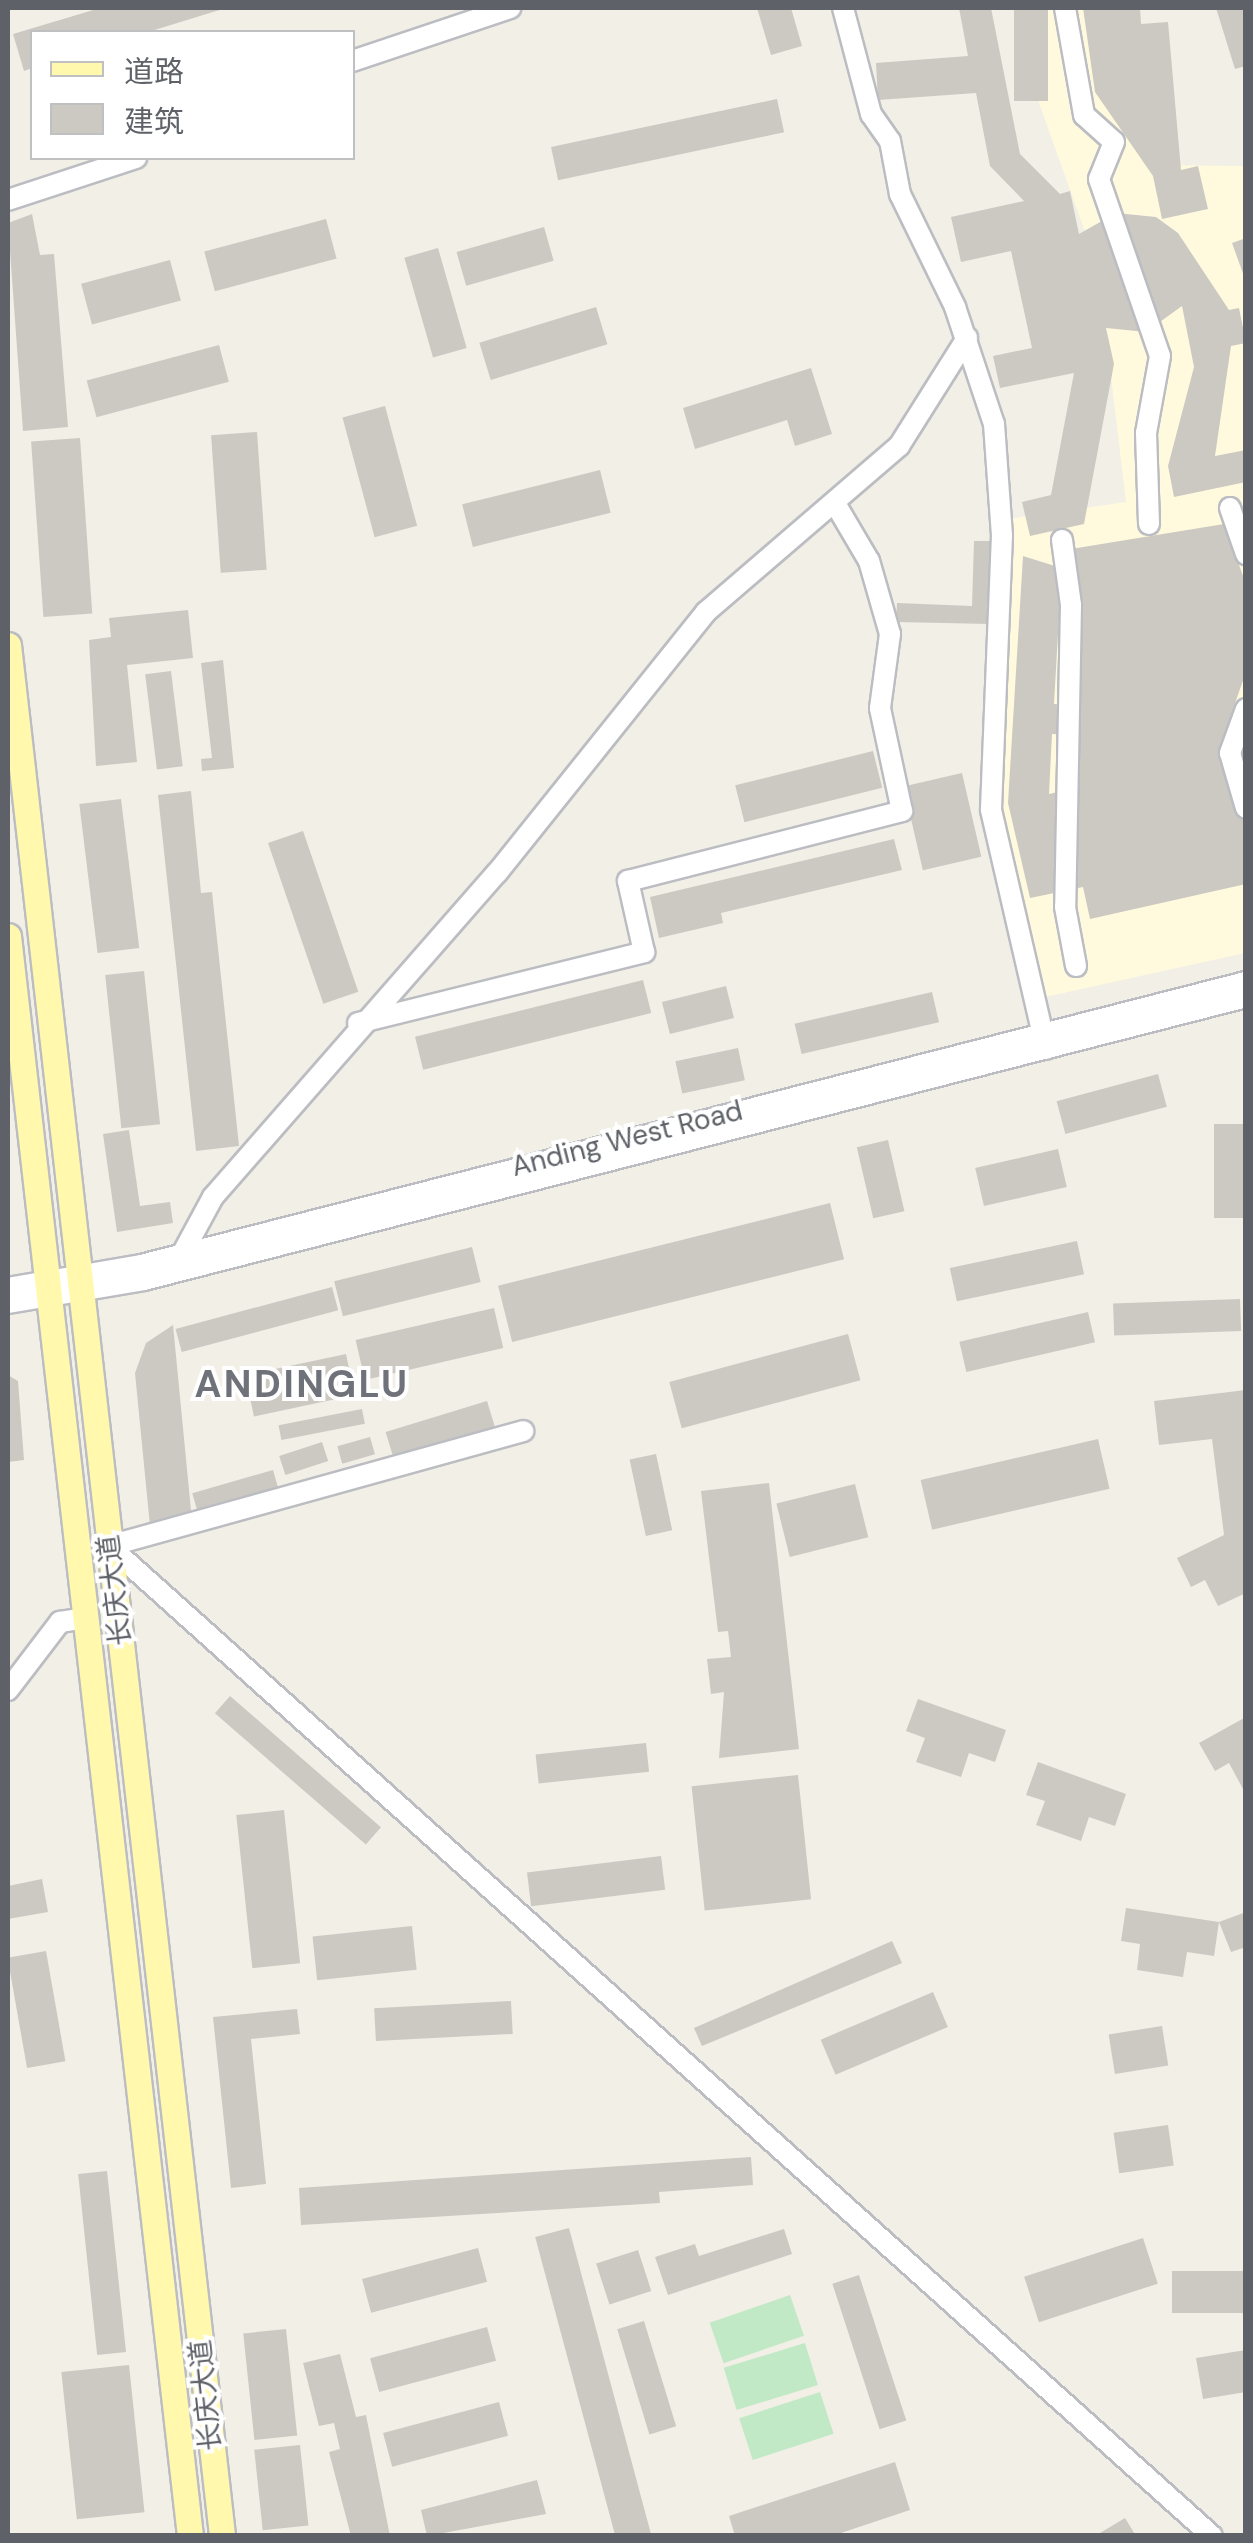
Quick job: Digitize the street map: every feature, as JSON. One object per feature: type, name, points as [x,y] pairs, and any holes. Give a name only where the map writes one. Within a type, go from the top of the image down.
[{"type":"main road","name":"长庆大道","points":[[8,644],[222,2536]]},
{"type":"main road","name":"长庆大道","points":[[8,936],[190,2536]]},
{"type":"street","points":[[355,60],[510,8]]},
{"type":"street","points":[[843,8],[900,194],[967,338],[994,424],[1002,534],[991,810],[1044,1043]]},
{"type":"street","points":[[1064,8],[1084,116],[1114,142],[1099,179],[1160,356],[1146,433],[1150,524]]},
{"type":"street","points":[[8,200],[130,160]]},
{"type":"street","points":[[177,1264],[213,1197],[356,1024],[496,873],[706,612],[836,505],[898,446],[967,338]]},
{"type":"street","points":[[356,1024],[644,952],[628,881],[902,812],[880,708],[890,634],[868,561],[836,505]]},
{"type":"street","points":[[1230,508],[1246,554]]},
{"type":"street","points":[[1062,540],[1071,604],[1065,907],[1076,966]]},
{"type":"street","points":[[1246,709],[1230,753],[1246,808]]},
{"type":"street","name":"Anding West Road","points":[[1044,1043],[1246,982]]},
{"type":"street","name":"Anding West Road","points":[[8,1303],[49,1289],[177,1264],[1044,1043],[1246,998]]},
{"type":"street","name":"Anding West Road","points":[[8,1288],[49,1289]]},
{"type":"street","points":[[110,1546],[523,1431]]},
{"type":"street","points":[[110,1546],[1212,2536]]},
{"type":"street","points":[[8,1690],[60,1622],[86,1618]]},
{"type":"shaded area","points":[[1017,8],[1094,8],[1151,165],[1245,166],[1245,953],[1045,997],[1005,835],[999,698],[1008,519],[1126,502],[1098,268],[1025,64]]},
{"type":"green space","points":[[790,2295],[804,2336],[724,2363],[710,2323]]},
{"type":"green space","points":[[805,2343],[818,2385],[737,2410],[724,2368]]},
{"type":"green space","points":[[820,2392],[834,2434],[753,2460],[739,2418]]},
{"type":"building","points":[[100,8],[226,8],[154,30],[30,30],[30,69],[24,71],[13,34]]},
{"type":"building","points":[[757,8],[791,8],[802,46],[771,55]]},
{"type":"building","points":[[959,8],[991,8],[1020,154],[1060,194],[1070,191],[1079,234],[1116,213],[1156,217],[1178,233],[1229,310],[1239,308],[1246,343],[1231,346],[1215,456],[1246,450],[1246,482],[1174,497],[1168,466],[1194,367],[1182,306],[1146,332],[1106,328],[1114,364],[1084,524],[1030,536],[1022,502],[1051,495],[1074,373],[1000,388],[993,356],[1032,348],[1011,251],[961,262],[951,217],[1024,201],[990,166],[976,93],[878,100],[876,63],[968,56]]},
{"type":"building","points":[[1014,8],[1048,8],[1048,101],[1014,101]]},
{"type":"building","points":[[1083,8],[1140,8],[1141,24],[1168,22],[1181,170],[1198,166],[1208,209],[1162,219],[1153,176],[1095,92]]},
{"type":"building","points":[[1216,8],[1246,8],[1246,66],[1235,69]]},
{"type":"building","points":[[777,99],[784,132],[558,180],[551,147]]},
{"type":"building","points":[[32,214],[40,255],[54,254],[68,427],[23,431],[8,223]]},
{"type":"building","points":[[326,219],[337,259],[215,291],[204,252]]},
{"type":"building","points":[[544,227],[554,261],[466,286],[457,252]]},
{"type":"building","points":[[1246,238],[1246,279],[1245,279],[1232,243]]},
{"type":"building","points":[[438,248],[467,348],[433,358],[404,258]]},
{"type":"building","points":[[170,260],[181,301],[92,324],[81,284]]},
{"type":"building","points":[[596,307],[607,344],[491,380],[479,343]]},
{"type":"building","points":[[219,345],[229,382],[97,417],[87,380]]},
{"type":"building","points":[[811,368],[832,434],[795,446],[787,420],[695,449],[683,408]]},
{"type":"building","points":[[385,406],[417,526],[375,537],[342,417]]},
{"type":"building","points":[[257,432],[267,570],[221,573],[211,435]]},
{"type":"building","points":[[80,438],[92,614],[43,617],[31,441]]},
{"type":"building","points":[[600,470],[611,513],[473,547],[462,504]]},
{"type":"building","points":[[1224,524],[1231,544],[1246,538],[1235,554],[1246,584],[1246,672],[1221,743],[1246,730],[1246,884],[1090,919],[1083,887],[1030,898],[1008,803],[1023,556],[1074,572],[1071,549]],"holes":[[[1060,599],[1079,600],[1078,706],[1054,704]],[[1052,734],[1075,735],[1071,789],[1049,794]]]},
{"type":"building","points":[[974,541],[993,541],[990,624],[896,622],[897,603],[972,606]]},
{"type":"building","points":[[188,610],[193,658],[127,665],[137,762],[96,766],[89,640],[111,637],[109,618]]},
{"type":"building","points":[[223,660],[234,768],[202,771],[201,759],[212,758],[201,663]]},
{"type":"building","points":[[171,671],[183,766],[157,769],[145,674]]},
{"type":"building","points":[[873,751],[882,788],[744,822],[735,785]]},
{"type":"building","points":[[962,773],[981,857],[923,870],[904,786]]},
{"type":"building","points":[[191,791],[201,893],[212,892],[239,1146],[196,1151],[158,795]]},
{"type":"building","points":[[121,799],[139,948],[98,953],[79,804]]},
{"type":"building","points":[[303,831],[358,992],[323,1004],[268,843]]},
{"type":"building","points":[[894,839],[902,870],[721,913],[723,923],[659,938],[650,897]]},
{"type":"building","points":[[144,971],[160,1124],[121,1128],[105,975]]},
{"type":"building","points":[[643,980],[651,1013],[423,1070],[415,1037]]},
{"type":"building","points":[[726,986],[734,1018],[670,1034],[662,1002]]},
{"type":"building","points":[[932,992],[939,1022],[802,1054],[795,1024]]},
{"type":"building","points":[[738,1048],[745,1080],[682,1094],[675,1061]]},
{"type":"building","points":[[1158,1074],[1167,1107],[1065,1134],[1057,1101]]},
{"type":"building","points":[[1214,1124],[1246,1124],[1246,1218],[1214,1218]]},
{"type":"building","points":[[129,1130],[140,1206],[170,1202],[173,1223],[117,1232],[103,1134]]},
{"type":"building","points":[[888,1140],[904,1211],[873,1218],[857,1147]]},
{"type":"building","points":[[1058,1149],[1067,1187],[984,1206],[975,1168]]},
{"type":"building","points":[[830,1203],[844,1259],[512,1342],[498,1286]]},
{"type":"building","points":[[1077,1241],[1084,1274],[957,1301],[950,1268]]},
{"type":"building","points":[[472,1247],[481,1282],[343,1316],[334,1281]]},
{"type":"building","points":[[332,1287],[338,1310],[182,1352],[176,1329]]},
{"type":"building","points":[[1240,1299],[1241,1331],[1114,1335],[1113,1303]]},
{"type":"building","points":[[494,1308],[503,1348],[365,1380],[356,1340]]},
{"type":"building","points":[[1088,1312],[1095,1342],[966,1372],[959,1342]]},
{"type":"building","points":[[173,1325],[192,1521],[150,1526],[135,1373],[146,1343]]},
{"type":"building","points":[[848,1334],[860,1380],[682,1428],[669,1382]]},
{"type":"building","points":[[346,1354],[355,1395],[254,1416],[245,1375]]},
{"type":"building","points":[[8,1375],[18,1381],[24,1460],[8,1462]]},
{"type":"building","points":[[1246,1390],[1246,1593],[1218,1606],[1205,1580],[1191,1587],[1177,1558],[1224,1535],[1212,1439],[1159,1445],[1154,1401]]},
{"type":"building","points":[[487,1401],[495,1428],[394,1459],[386,1432]]},
{"type":"building","points":[[362,1409],[365,1424],[281,1440],[279,1425]]},
{"type":"building","points":[[370,1437],[375,1454],[342,1464],[337,1446]]},
{"type":"building","points":[[1098,1439],[1109,1489],[932,1530],[921,1480]]},
{"type":"building","points":[[322,1442],[328,1461],[285,1475],[279,1456]]},
{"type":"building","points":[[656,1454],[672,1530],[646,1536],[630,1460]]},
{"type":"building","points":[[273,1470],[278,1487],[197,1510],[192,1493]]},
{"type":"building","points":[[769,1483],[799,1749],[719,1758],[724,1692],[711,1694],[707,1659],[731,1657],[728,1631],[718,1632],[701,1491]]},
{"type":"building","points":[[855,1484],[868,1537],[790,1557],[776,1504]]},
{"type":"building","points":[[230,1696],[381,1827],[366,1845],[215,1713]]},
{"type":"building","points":[[918,1699],[1006,1730],[995,1762],[969,1753],[961,1777],[916,1762],[925,1738],[906,1731]]},
{"type":"building","points":[[1246,1717],[1243,1789],[1229,1763],[1215,1771],[1199,1743]]},
{"type":"building","points":[[646,1743],[649,1772],[539,1783],[536,1755]]},
{"type":"building","points":[[1038,1762],[1126,1794],[1115,1826],[1089,1817],[1081,1841],[1036,1825],[1045,1801],[1026,1795]]},
{"type":"building","points":[[798,1775],[811,1899],[705,1910],[692,1786]]},
{"type":"building","points":[[284,1810],[300,1963],[252,1968],[236,1815]]},
{"type":"building","points":[[661,1856],[665,1890],[531,1906],[527,1872]]},
{"type":"building","points":[[42,1879],[48,1912],[8,1919],[8,1886]]},
{"type":"building","points":[[1126,1908],[1219,1922],[1214,1956],[1187,1952],[1183,1977],[1137,1970],[1140,1944],[1121,1941]]},
{"type":"building","points":[[1246,1912],[1246,1947],[1231,1952],[1219,1922]]},
{"type":"building","points":[[412,1926],[417,1970],[317,1980],[313,1936]]},
{"type":"building","points":[[892,1941],[902,1963],[702,2046],[694,2028]]},
{"type":"building","points":[[46,1951],[65,2061],[27,2068],[8,1958]]},
{"type":"building","points":[[933,1992],[948,2027],[836,2075],[821,2040]]},
{"type":"building","points":[[511,2001],[513,2034],[376,2041],[374,2008]]},
{"type":"building","points":[[297,2009],[300,2034],[251,2039],[266,2184],[231,2188],[213,2017]]},
{"type":"building","points":[[1162,2026],[1168,2066],[1115,2074],[1109,2034]]},
{"type":"building","points":[[1168,2125],[1174,2166],[1119,2173],[1114,2133]]},
{"type":"building","points":[[751,2157],[753,2185],[659,2192],[660,2203],[301,2225],[299,2188]]},
{"type":"building","points":[[107,2171],[126,2352],[97,2355],[78,2174]]},
{"type":"building","points":[[569,2228],[651,2535],[615,2536],[535,2237]]},
{"type":"building","points":[[784,2229],[792,2254],[668,2295],[655,2257],[695,2244],[699,2256]]},
{"type":"building","points":[[1143,2238],[1158,2284],[1039,2322],[1024,2277]]},
{"type":"building","points":[[478,2248],[487,2282],[371,2313],[362,2279]]},
{"type":"building","points":[[638,2250],[651,2291],[609,2304],[596,2264]]},
{"type":"building","points":[[1172,2271],[1246,2271],[1246,2313],[1172,2313]]},
{"type":"building","points":[[859,2275],[906,2421],[880,2429],[832,2284]]},
{"type":"building","points":[[644,2321],[676,2426],[649,2434],[617,2329]]},
{"type":"building","points":[[487,2327],[496,2361],[379,2392],[370,2358]]},
{"type":"building","points":[[286,2329],[297,2435],[254,2440],[243,2333]]},
{"type":"building","points":[[1246,2350],[1246,2392],[1203,2399],[1196,2358]]},
{"type":"building","points":[[340,2354],[356,2417],[366,2415],[390,2536],[351,2536],[329,2452],[340,2449],[334,2423],[319,2426],[303,2363]]},
{"type":"building","points":[[129,2365],[144,2512],[77,2519],[61,2372]]},
{"type":"building","points":[[499,2402],[508,2436],[392,2467],[383,2433]]},
{"type":"building","points":[[300,2445],[308,2526],[263,2530],[254,2450]]},
{"type":"building","points":[[895,2462],[910,2510],[832,2536],[735,2536],[729,2516]]},
{"type":"building","points":[[537,2480],[546,2514],[427,2536],[421,2510]]},
{"type":"building","points":[[1125,2518],[1136,2536],[1095,2536]]},
{"type":"district","name":"ANDINGLU","points":[[302,1385]]}]
